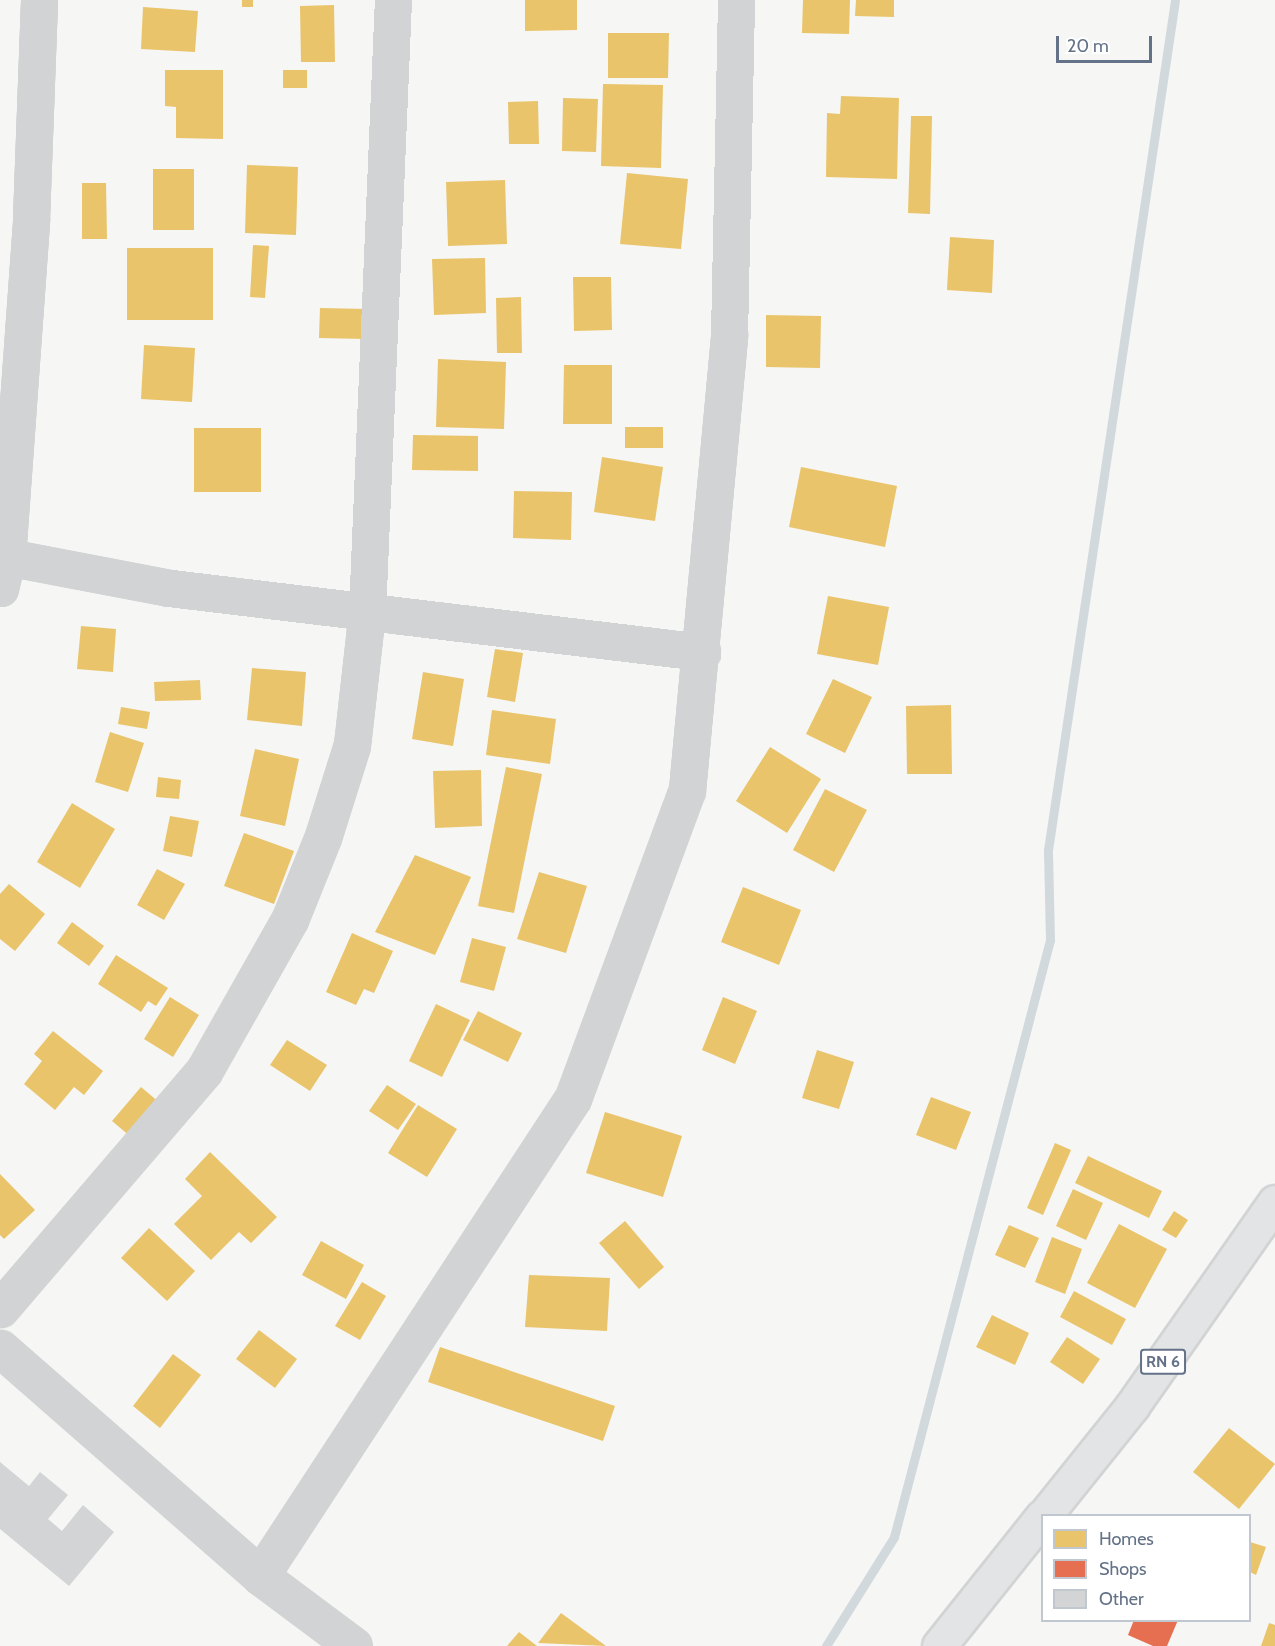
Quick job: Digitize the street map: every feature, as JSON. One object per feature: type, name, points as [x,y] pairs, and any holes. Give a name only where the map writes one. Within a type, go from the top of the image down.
[{"type":"main road","name":"RN 6","points":[[1045,1514],[1132,1406],[1275,1202]]},
{"type":"main road","name":"RN 6","points":[[939,1646],[1041,1518]]},
{"type":"street","points":[[39,0],[31,219],[4,572],[170,588],[702,652]]},
{"type":"street","points":[[0,1309],[204,1071],[290,919],[323,837],[352,745],[367,612],[393,0]]},
{"type":"street","points":[[260,1575],[573,1098],[687,790],[702,652],[729,336],[736,0]]},
{"type":"street","points":[[0,1348],[260,1575],[354,1646]]},
{"type":"building: Homes","points":[[242,0],[253,0],[253,7],[242,7]]},
{"type":"building: Homes","points":[[525,0],[577,0],[577,30],[525,31]]},
{"type":"building: Homes","points":[[803,0],[850,0],[849,34],[802,33]]},
{"type":"building: Homes","points":[[856,0],[894,0],[894,17],[855,16]]},
{"type":"building: Homes","points":[[334,5],[335,62],[301,62],[300,6]]},
{"type":"building: Homes","points":[[143,7],[198,11],[195,52],[141,49]]},
{"type":"building: Homes","points":[[608,33],[669,33],[668,78],[608,78]]},
{"type":"building: Homes","points":[[165,70],[223,70],[223,139],[176,138],[176,107],[165,106]]},
{"type":"building: Homes","points":[[283,70],[307,70],[307,88],[283,88]]},
{"type":"building: Homes","points":[[603,84],[663,85],[661,168],[601,166]]},
{"type":"building: Homes","points":[[841,96],[899,98],[897,179],[826,177],[827,113],[840,114]]},
{"type":"building: Homes","points":[[563,98],[598,99],[596,152],[562,151]]},
{"type":"building: Homes","points":[[538,101],[539,144],[509,144],[508,102]]},
{"type":"building: Homes","points":[[911,116],[932,116],[930,214],[908,213]]},
{"type":"building: Homes","points":[[247,165],[298,167],[296,235],[245,233]]},
{"type":"building: Homes","points":[[153,169],[194,169],[194,230],[153,230]]},
{"type":"building: Homes","points":[[627,173],[688,179],[681,249],[620,244]]},
{"type":"building: Homes","points":[[505,180],[507,244],[448,246],[446,182]]},
{"type":"building: Homes","points":[[82,183],[106,183],[107,239],[82,239]]},
{"type":"building: Homes","points":[[950,237],[994,240],[992,293],[947,290]]},
{"type":"building: Homes","points":[[253,245],[269,246],[265,298],[250,297]]},
{"type":"building: Homes","points":[[127,248],[213,248],[213,320],[127,320]]},
{"type":"building: Homes","points":[[485,258],[486,313],[434,315],[432,259]]},
{"type":"building: Homes","points":[[573,277],[611,277],[612,330],[574,331]]},
{"type":"building: Homes","points":[[521,297],[522,353],[497,353],[496,298]]},
{"type":"building: Homes","points":[[320,308],[367,309],[366,339],[319,338]]},
{"type":"building: Homes","points":[[766,315],[821,316],[820,368],[766,367]]},
{"type":"building: Homes","points":[[144,345],[195,348],[192,402],[141,399]]},
{"type":"building: Homes","points":[[438,359],[506,362],[504,429],[436,427]]},
{"type":"building: Homes","points":[[564,365],[612,365],[612,424],[563,424]]},
{"type":"building: Homes","points":[[625,427],[663,427],[663,448],[625,448]]},
{"type":"building: Homes","points":[[194,428],[261,428],[261,492],[194,492]]},
{"type":"building: Homes","points":[[413,435],[478,436],[478,471],[412,470]]},
{"type":"building: Homes","points":[[602,457],[663,467],[655,521],[594,512]]},
{"type":"building: Homes","points":[[801,467],[897,486],[885,547],[789,527]]},
{"type":"building: Homes","points":[[514,491],[572,492],[571,540],[513,538]]},
{"type":"building: Homes","points":[[828,596],[889,607],[878,665],[817,654]]},
{"type":"building: Homes","points":[[81,626],[116,629],[113,672],[77,669]]},
{"type":"building: Homes","points":[[495,649],[523,653],[515,702],[487,697]]},
{"type":"building: Homes","points":[[252,668],[306,672],[302,726],[247,720]]},
{"type":"building: Homes","points":[[423,672],[464,679],[453,746],[412,739]]},
{"type":"building: Homes","points":[[833,679],[872,697],[845,753],[806,734]]},
{"type":"building: Homes","points":[[200,680],[201,700],[155,701],[154,682]]},
{"type":"building: Homes","points":[[951,705],[952,774],[907,774],[906,706]]},
{"type":"building: Homes","points":[[121,707],[150,712],[147,729],[118,724]]},
{"type":"building: Homes","points":[[492,710],[556,719],[550,764],[486,755]]},
{"type":"building: Homes","points":[[110,732],[144,743],[128,792],[95,782]]},
{"type":"building: Homes","points":[[770,747],[821,779],[787,833],[736,801]]},
{"type":"building: Homes","points":[[255,749],[299,759],[285,826],[240,816]]},
{"type":"building: Homes","points":[[506,767],[542,774],[514,913],[478,906]]},
{"type":"building: Homes","points":[[481,770],[482,826],[435,828],[433,771]]},
{"type":"building: Homes","points":[[158,777],[181,780],[179,799],[156,797]]},
{"type":"building: Homes","points":[[825,789],[867,810],[834,872],[793,850]]},
{"type":"building: Homes","points":[[72,803],[115,829],[80,888],[37,862]]},
{"type":"building: Homes","points":[[170,816],[199,821],[192,857],[163,851]]},
{"type":"building: Homes","points":[[244,833],[294,851],[274,904],[224,886]]},
{"type":"building: Homes","points":[[415,855],[471,877],[435,955],[375,932]]},
{"type":"building: Homes","points":[[157,869],[185,884],[164,920],[137,905]]},
{"type":"building: Homes","points":[[539,872],[587,886],[566,953],[517,939]]},
{"type":"building: Homes","points":[[9,884],[45,914],[15,951],[0,939],[0,894]]},
{"type":"building: Homes","points":[[743,887],[801,910],[779,965],[721,942]]},
{"type":"building: Homes","points":[[72,922],[104,946],[89,966],[57,943]]},
{"type":"building: Homes","points":[[352,933],[393,951],[374,993],[364,989],[356,1005],[326,992]]},
{"type":"building: Homes","points":[[472,938],[506,947],[494,991],[460,982]]},
{"type":"building: Homes","points":[[116,955],[168,988],[156,1006],[148,1001],[141,1012],[98,984]]},
{"type":"building: Homes","points":[[170,997],[199,1015],[173,1057],[144,1039]]},
{"type":"building: Homes","points":[[723,997],[757,1011],[735,1064],[702,1050]]},
{"type":"building: Homes","points":[[436,1004],[470,1020],[442,1077],[409,1061]]},
{"type":"building: Homes","points":[[478,1011],[522,1033],[508,1062],[463,1040]]},
{"type":"building: Homes","points":[[53,1031],[103,1071],[84,1095],[74,1087],[55,1110],[24,1084],[42,1061],[34,1054]]},
{"type":"building: Homes","points":[[287,1040],[327,1065],[310,1091],[270,1065]]},
{"type":"building: Homes","points":[[817,1050],[854,1062],[839,1109],[802,1098]]},
{"type":"building: Homes","points":[[387,1085],[416,1104],[398,1130],[369,1111]]},
{"type":"building: Homes","points":[[141,1087],[160,1103],[131,1137],[112,1121]]},
{"type":"building: Homes","points":[[931,1097],[971,1112],[956,1150],[916,1135]]},
{"type":"building: Homes","points":[[418,1105],[457,1129],[427,1177],[388,1153]]},
{"type":"building: Homes","points":[[605,1112],[682,1136],[663,1197],[586,1173]]},
{"type":"building: Homes","points":[[1055,1143],[1071,1150],[1043,1215],[1027,1208]]},
{"type":"building: Homes","points":[[210,1152],[277,1217],[251,1243],[239,1232],[211,1260],[174,1224],[202,1196],[185,1179]]},
{"type":"building: Homes","points":[[1088,1156],[1162,1191],[1149,1218],[1075,1183]]},
{"type":"building: Homes","points":[[0,1174],[35,1210],[4,1239],[0,1235]]},
{"type":"building: Homes","points":[[1073,1189],[1103,1203],[1086,1240],[1056,1226]]},
{"type":"building: Homes","points":[[1174,1211],[1188,1220],[1176,1238],[1162,1230]]},
{"type":"building: Homes","points":[[625,1221],[664,1267],[639,1289],[599,1243]]},
{"type":"building: Homes","points":[[1119,1224],[1167,1249],[1135,1308],[1087,1283]]},
{"type":"building: Homes","points":[[1009,1225],[1039,1238],[1025,1268],[995,1255]]},
{"type":"building: Homes","points":[[149,1228],[195,1271],[167,1301],[121,1258]]},
{"type":"building: Homes","points":[[1052,1237],[1082,1249],[1065,1294],[1035,1282]]},
{"type":"building: Homes","points":[[321,1241],[364,1265],[346,1299],[302,1275]]},
{"type":"building: Homes","points":[[529,1275],[610,1278],[607,1331],[525,1327]]},
{"type":"building: Homes","points":[[362,1282],[386,1296],[360,1340],[335,1326]]},
{"type":"building: Homes","points":[[1074,1291],[1126,1319],[1112,1345],[1060,1317]]},
{"type":"building: Homes","points":[[992,1315],[1029,1333],[1015,1365],[976,1347]]},
{"type":"building: Homes","points":[[259,1330],[297,1359],[275,1388],[236,1359]]},
{"type":"building: Homes","points":[[1067,1337],[1100,1359],[1083,1384],[1050,1362]]},
{"type":"building: Homes","points":[[440,1347],[615,1406],[603,1441],[428,1382]]},
{"type":"building: Homes","points":[[173,1354],[201,1375],[160,1428],[133,1406]]},
{"type":"building: Homes","points":[[1229,1428],[1275,1464],[1239,1509],[1193,1472]]},
{"type":"building: Homes","points":[[1251,1542],[1266,1547],[1256,1575],[1251,1572]]},
{"type":"building: Homes","points":[[561,1613],[606,1646],[538,1643]]},
{"type":"building: Homes","points":[[1269,1623],[1275,1625],[1275,1646],[1261,1646]]},
{"type":"building: Homes","points":[[519,1632],[537,1646],[507,1646]]},
{"type":"building: Shops","points":[[1133,1622],[1177,1622],[1167,1646],[1153,1646],[1128,1635]]},
{"type":"building: Other","points":[[0,1462],[29,1486],[40,1472],[68,1495],[48,1519],[62,1531],[83,1505],[114,1532],[69,1586],[0,1529]]},
{"type":"waterway","points":[[826,1646],[894,1537],[1050,940],[1048,850],[1175,0]]}]
